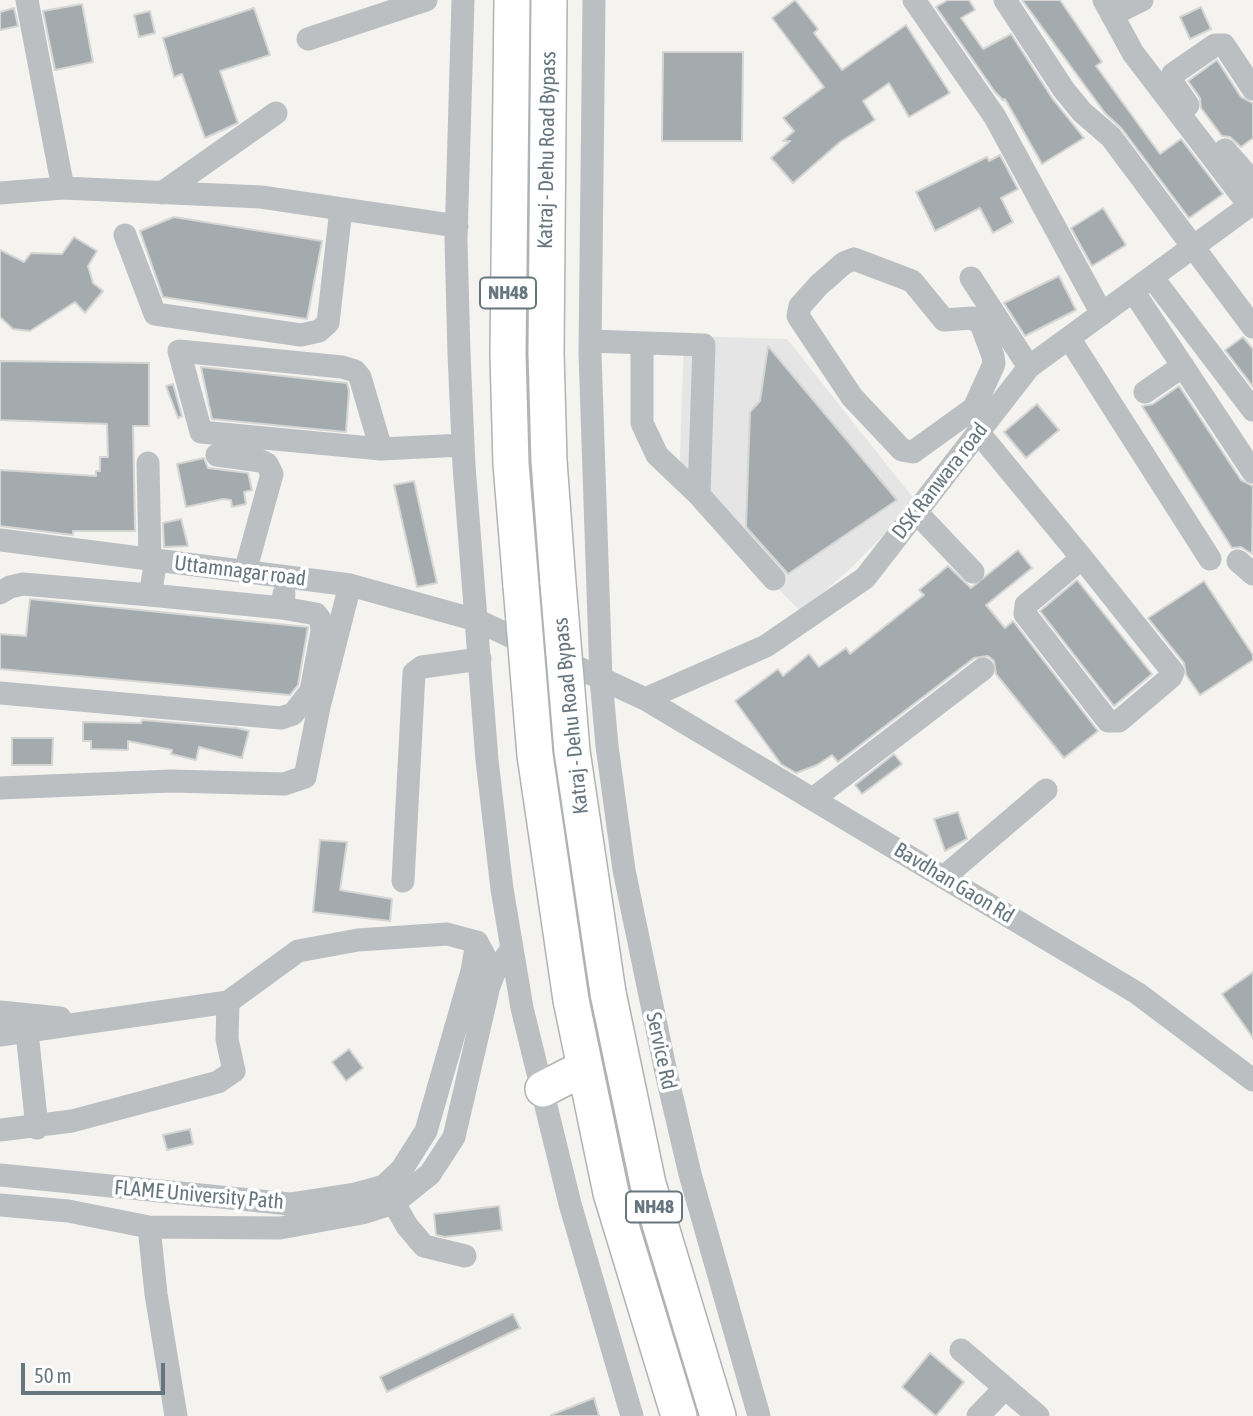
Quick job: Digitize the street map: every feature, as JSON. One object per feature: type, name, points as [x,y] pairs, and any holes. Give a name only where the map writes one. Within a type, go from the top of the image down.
[{"type":"highway","name":"Katraj - Dehu Road Bypass","points":[[512,0],[508,354],[511,464],[535,755],[571,1000],[611,1193],[679,1416]]},
{"type":"highway","name":"Katraj - Dehu Road Bypass","points":[[549,0],[546,354],[549,461],[572,751],[608,993],[648,1184],[718,1416]]},
{"type":"highway","points":[[543,1089],[584,1068]]},
{"type":"street","points":[[27,0],[63,188]]},
{"type":"street","points":[[308,39],[426,0]]},
{"type":"street","points":[[463,0],[457,226],[463,445],[488,760],[511,950],[522,1008],[570,1203],[632,1416]]},
{"type":"street","name":"Service Rd","points":[[594,0],[590,341],[601,679],[624,870],[662,1056],[690,1174],[758,1416]]},
{"type":"street","points":[[1005,0],[1064,90],[1082,112],[1111,137],[1253,327]]},
{"type":"street","points":[[1142,0],[1108,7],[1133,53],[1251,204]]},
{"type":"street","points":[[926,4],[995,117],[1102,314]]},
{"type":"street","points":[[1253,89],[1224,45],[1215,45],[1173,74],[1172,82],[1196,117],[1253,182]]},
{"type":"street","points":[[162,193],[276,113]]},
{"type":"street","points":[[0,193],[63,188],[261,197],[457,226]]},
{"type":"street","name":"DSK Ranwara road","points":[[645,699],[766,646],[864,578],[1029,367],[1251,204]]},
{"type":"street","points":[[125,235],[155,314],[301,335],[320,331],[328,323],[341,209]]},
{"type":"street","points":[[854,258],[912,281],[944,320],[965,317],[981,324],[994,364],[983,388],[974,408],[925,446],[913,452],[902,450],[852,397],[801,324],[798,316],[800,306],[819,285],[854,258]]},
{"type":"street","points":[[1152,276],[1253,410]]},
{"type":"street","points":[[971,278],[1029,367]]},
{"type":"street","points":[[1133,291],[1253,472]]},
{"type":"street","points":[[1069,338],[1210,559]]},
{"type":"street","points":[[590,341],[705,345],[699,495]]},
{"type":"street","points":[[642,343],[642,423],[657,455],[699,495],[774,579]]},
{"type":"street","points":[[381,449],[360,377],[355,371],[342,367],[179,351],[201,432],[381,449],[463,445]]},
{"type":"street","points":[[1145,392],[1183,366]]},
{"type":"street","points":[[983,388],[1000,404]]},
{"type":"street","points":[[978,432],[1082,558],[1173,672],[1171,677],[1119,721],[1108,721],[1025,614],[1026,605],[1082,558]]},
{"type":"street","points":[[218,455],[261,461],[267,464],[272,474],[245,572]]},
{"type":"street","points":[[148,463],[153,560],[150,595]]},
{"type":"street","points":[[916,512],[973,572]]},
{"type":"street","name":"Uttamnagar road","points":[[0,540],[350,585],[476,620],[601,679]]},
{"type":"street","points":[[282,608],[287,577]]},
{"type":"street","points":[[0,593],[9,587],[23,584],[150,595],[282,608],[316,614],[321,621],[310,691],[293,714],[281,718],[0,693]]},
{"type":"street","points":[[0,788],[171,781],[284,784],[305,777],[319,707],[350,585]]},
{"type":"street","points":[[403,881],[414,673],[422,667],[480,659]]},
{"type":"street","points":[[813,799],[983,669]]},
{"type":"street","points":[[601,679],[645,699]]},
{"type":"street","name":"Bavdhan Gaon Rd","points":[[645,699],[1137,993],[1253,1080]]},
{"type":"street","points":[[944,877],[1046,790]]},
{"type":"street","points":[[477,942],[507,918]]},
{"type":"street","points":[[0,1035],[84,1020],[228,1002],[298,951],[358,940],[447,934],[477,942],[494,973]]},
{"type":"street","name":"FLAME University Path","points":[[0,1175],[290,1205],[384,1186],[402,1169],[426,1131],[472,971],[477,942]]},
{"type":"street","points":[[0,1205],[68,1211],[149,1227],[280,1228],[362,1213],[394,1203],[430,1174],[454,1137],[494,973],[511,950]]},
{"type":"street","points":[[0,1130],[37,1128],[137,1106],[218,1082],[234,1071],[227,1039],[228,1002]]},
{"type":"street","points":[[0,1012],[84,1020]]},
{"type":"street","points":[[27,1032],[37,1128]]},
{"type":"street","points":[[394,1203],[407,1226],[424,1246],[465,1256]]},
{"type":"street","points":[[149,1227],[156,1294],[176,1416]]},
{"type":"street","points":[[961,1350],[1038,1416]]},
{"type":"street","points":[[978,1416],[1005,1388]]},
{"type":"shaded area","points":[[684,336],[787,339],[914,499],[903,515],[852,567],[801,612],[679,487]]},
{"type":"building","points":[[795,0],[818,29],[814,33],[842,70],[906,25],[950,93],[909,117],[889,83],[863,101],[875,120],[840,142],[793,183],[771,158],[790,141],[783,141],[794,131],[783,118],[824,87],[772,18]]},
{"type":"building","points":[[948,0],[969,0],[975,10],[961,18],[983,49],[1011,34],[1052,98],[1084,138],[1042,164],[1005,99],[995,92],[936,7]]},
{"type":"building","points":[[1022,0],[1060,0],[1102,62],[1096,66],[1160,154],[1181,139],[1223,194],[1189,218],[1122,129],[1105,113]]},
{"type":"building","points":[[82,4],[93,62],[55,70],[43,11]]},
{"type":"building","points":[[1201,7],[1211,29],[1190,39],[1180,17]]},
{"type":"building","points":[[14,8],[18,26],[0,30],[0,12]]},
{"type":"building","points":[[254,8],[270,55],[220,71],[238,123],[205,138],[182,74],[174,77],[163,38]]},
{"type":"building","points":[[150,11],[155,33],[139,37],[134,15]]},
{"type":"building","points":[[663,52],[743,52],[742,141],[662,141]]},
{"type":"building","points":[[1217,60],[1241,97],[1253,103],[1253,138],[1241,147],[1230,137],[1222,136],[1201,108],[1200,98],[1188,81]]},
{"type":"building","points":[[1000,155],[1018,189],[1001,198],[1013,222],[993,233],[980,208],[935,231],[916,192],[987,157],[989,161]]},
{"type":"building","points":[[1103,208],[1126,245],[1092,266],[1071,228]]},
{"type":"building","points":[[174,217],[322,241],[307,319],[163,297],[140,231]]},
{"type":"building","points":[[74,237],[97,251],[88,266],[93,283],[103,291],[85,313],[75,302],[30,331],[13,329],[0,317],[0,250],[24,262],[31,253],[62,254]]},
{"type":"building","points":[[1059,276],[1076,310],[1025,336],[1004,303]]},
{"type":"building","points":[[1243,337],[1253,349],[1253,387],[1225,350]]},
{"type":"building","points":[[768,346],[897,500],[788,574],[746,527],[750,412],[760,401]]},
{"type":"building","points":[[0,361],[149,363],[149,426],[133,426],[135,531],[73,531],[73,535],[0,526],[0,470],[96,476],[96,471],[100,471],[100,457],[108,457],[107,424],[0,420]]},
{"type":"building","points":[[201,367],[347,383],[349,391],[346,432],[212,419]]},
{"type":"building","points":[[173,384],[182,416],[178,418],[166,386]]},
{"type":"building","points":[[1179,386],[1241,480],[1253,486],[1252,554],[1241,547],[1232,548],[1142,406],[1153,404]]},
{"type":"building","points":[[1037,404],[1059,430],[1026,458],[1004,432]]},
{"type":"building","points":[[204,458],[208,468],[248,473],[252,490],[244,492],[246,504],[232,507],[231,500],[223,499],[186,507],[177,464]]},
{"type":"building","points":[[414,481],[437,583],[417,587],[394,485]]},
{"type":"building","points":[[181,519],[188,546],[164,547],[163,523]]},
{"type":"building","points":[[1018,550],[1032,568],[986,605],[1005,628],[1013,621],[1098,731],[1064,758],[996,674],[994,661],[988,656],[974,658],[838,762],[832,755],[817,765],[796,773],[781,764],[735,701],[778,669],[783,676],[809,654],[819,667],[846,648],[850,654],[924,595],[919,590],[948,566],[971,588]]},
{"type":"building","points":[[1077,580],[1152,674],[1114,706],[1040,611]]},
{"type":"building","points":[[1204,581],[1253,655],[1253,660],[1200,695],[1186,675],[1184,663],[1148,618]]},
{"type":"building","points":[[30,599],[308,627],[298,685],[290,695],[0,669],[0,634],[26,636]]},
{"type":"building","points":[[142,720],[249,731],[242,758],[199,747],[196,760],[171,754],[172,750],[128,741],[128,750],[91,749],[91,741],[83,741],[83,722],[141,723]]},
{"type":"building","points":[[12,738],[53,738],[52,765],[12,765]]},
{"type":"building","points":[[894,754],[902,764],[862,794],[855,785]]},
{"type":"building","points":[[958,812],[967,839],[945,851],[934,819]]},
{"type":"building","points":[[320,840],[347,842],[340,890],[392,899],[390,921],[313,912]]},
{"type":"building","points":[[1253,972],[1253,1038],[1222,994]]},
{"type":"building","points":[[349,1049],[363,1068],[346,1081],[332,1062]]},
{"type":"building","points":[[190,1129],[193,1144],[167,1150],[163,1135]]},
{"type":"building","points":[[499,1206],[502,1230],[445,1237],[436,1235],[434,1214]]},
{"type":"building","points":[[513,1314],[520,1328],[387,1392],[380,1377]]},
{"type":"building","points":[[930,1353],[964,1382],[936,1416],[902,1387]]},
{"type":"building","points":[[594,1398],[599,1416],[551,1416],[551,1415]]}]
